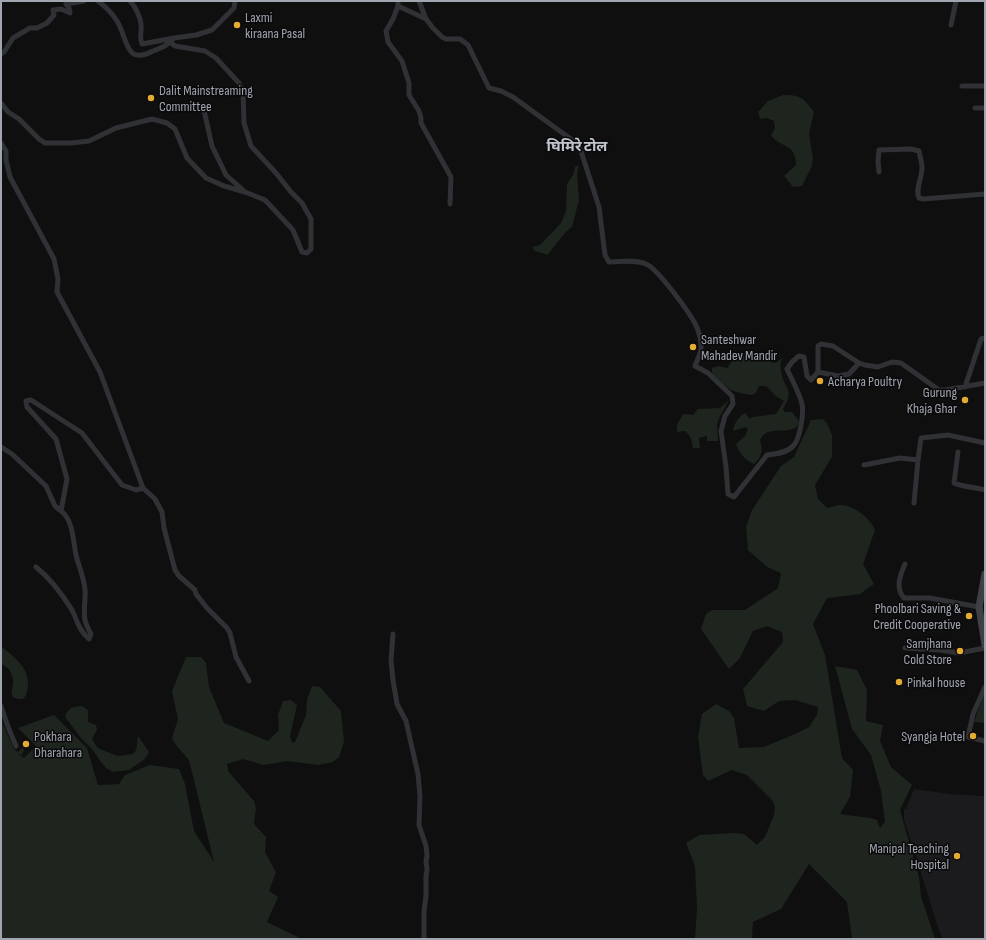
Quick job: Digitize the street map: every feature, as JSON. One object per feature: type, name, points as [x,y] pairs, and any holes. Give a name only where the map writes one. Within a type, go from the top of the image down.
[{"type":"main road","points":[[985,574],[979,607],[985,646]]},
{"type":"street","points":[[1,54],[13,38],[30,28],[37,28],[47,23],[54,15],[53,10],[61,9],[70,13],[66,4],[84,1]]},
{"type":"street","points":[[98,1],[110,11],[118,22],[131,52],[136,55],[144,56],[172,40]]},
{"type":"street","points":[[130,1],[134,5],[141,25],[140,41],[142,44],[172,40],[212,30],[234,8],[235,1]]},
{"type":"street","points":[[419,1],[426,19]]},
{"type":"street","points":[[951,25],[956,1]]},
{"type":"street","points":[[450,204],[451,177],[421,123],[419,111],[409,95],[409,83],[402,61],[388,42],[386,31],[393,19],[398,4],[426,19],[442,37],[446,39],[460,39],[468,45],[489,88],[501,91],[513,97],[579,145],[599,207],[605,255],[609,262],[637,262],[646,264],[654,270],[676,296],[700,335],[702,348],[695,366],[708,373],[732,396],[733,404],[725,416],[721,431],[728,494],[734,497],[767,455],[786,451],[794,446],[803,414],[802,404],[787,369],[799,356],[804,357],[807,376],[812,380],[818,372],[818,346],[821,344],[833,346],[859,363],[878,367],[892,362],[901,363],[939,390],[985,383]]},
{"type":"street","points":[[1,104],[39,139],[46,143],[89,141],[116,128],[152,119],[167,123],[175,129],[187,158],[206,178],[224,186],[246,192],[265,200],[294,230],[302,252],[307,253],[311,249],[311,219],[302,203],[290,192],[276,173],[251,146],[244,123],[243,91],[239,83],[216,58],[205,51],[175,46],[172,40]]},
{"type":"street","points":[[962,86],[985,86]]},
{"type":"street","points":[[203,106],[212,146],[226,175],[246,192]]},
{"type":"street","points":[[975,108],[985,108]]},
{"type":"street","points":[[1,143],[6,151],[6,160],[10,177],[54,259],[58,279],[57,292],[100,372],[143,488],[155,499],[162,512],[164,528],[175,570],[179,576],[195,590],[196,594],[207,608],[227,628],[230,633],[240,666],[249,681]]},
{"type":"street","points":[[879,172],[879,150],[911,149],[919,151],[921,163],[922,170],[917,193],[919,198],[923,199],[985,194]]},
{"type":"street","points":[[965,387],[981,339],[985,338]]},
{"type":"street","points":[[818,372],[838,376],[849,374],[859,363]]},
{"type":"street","points":[[61,511],[67,479],[56,439],[27,407],[26,401],[31,400],[82,433],[122,485],[136,490],[143,488]]},
{"type":"street","points":[[914,503],[921,438],[948,435],[985,443]]},
{"type":"street","points":[[1,447],[12,454],[46,486],[55,506],[65,514],[74,542],[76,557],[85,589],[85,620],[91,634],[89,639],[82,633],[73,612],[63,597],[51,581],[36,567]]},
{"type":"street","points":[[958,452],[954,483],[959,485],[974,486],[985,490]]},
{"type":"street","points":[[864,465],[900,458],[918,460]]},
{"type":"street","points":[[904,564],[899,584],[900,593],[904,598],[930,598],[979,607]]},
{"type":"street","points":[[393,634],[391,660],[393,680],[397,704],[406,721],[418,774],[420,796],[419,825],[426,846],[427,870],[424,911],[424,939]]},
{"type":"street","points":[[905,648],[940,650],[959,653],[985,646]]},
{"type":"street","points":[[985,686],[973,714],[968,737],[985,741]]},
{"type":"street","points":[[1,706],[16,746]]},
{"type":"shaded area","points":[[783,95],[794,95],[802,98],[814,112],[809,134],[813,158],[812,166],[802,186],[793,187],[784,176],[796,165],[793,153],[771,135],[775,128],[774,121],[767,118],[760,119],[758,112],[768,101]]},
{"type":"shaded area","points":[[579,165],[577,173],[579,200],[572,227],[548,255],[535,251],[532,247],[540,245],[561,223],[566,211],[567,184],[573,175],[575,167]]},
{"type":"shaded area","points":[[752,353],[761,355],[773,363],[782,358],[782,376],[789,393],[787,402],[783,409],[785,412],[792,412],[799,421],[798,426],[793,429],[770,431],[766,433],[760,440],[762,450],[760,456],[754,464],[743,456],[736,444],[745,436],[748,429],[745,427],[733,431],[735,423],[745,413],[750,419],[752,417],[776,414],[784,401],[777,397],[766,386],[759,386],[756,393],[752,395],[739,393],[730,389],[712,373],[712,368],[719,366],[727,368],[734,359]]},
{"type":"shaded area","points":[[729,400],[719,418],[717,425],[718,441],[707,441],[707,436],[699,438],[700,448],[693,448],[691,438],[685,431],[677,432],[677,425],[683,414],[693,415],[698,409],[720,408]]},
{"type":"shaded area","points":[[825,419],[824,423],[826,421],[832,435],[832,457],[815,485],[818,499],[827,508],[837,505],[845,505],[856,510],[870,521],[875,530],[863,564],[874,584],[860,594],[827,598],[813,624],[825,655],[842,758],[853,770],[850,797],[840,814],[877,820],[880,828],[885,822],[881,791],[871,755],[852,729],[835,666],[857,670],[867,690],[866,721],[883,725],[880,741],[891,767],[912,785],[900,810],[919,877],[921,896],[935,939],[852,939],[847,902],[809,864],[781,909],[753,922],[752,939],[695,939],[697,909],[695,866],[686,843],[699,835],[734,833],[744,834],[757,845],[765,837],[774,815],[775,807],[772,800],[747,775],[732,770],[708,781],[703,775],[698,737],[702,714],[716,704],[729,711],[734,718],[739,748],[764,747],[809,727],[817,715],[818,707],[795,700],[779,701],[764,711],[747,706],[743,689],[783,642],[782,632],[767,626],[753,631],[740,658],[729,669],[701,629],[706,614],[712,610],[745,610],[778,588],[781,573],[767,567],[748,550],[746,527],[752,510],[781,466],[794,457],[811,420]]},
{"type":"shaded area","points":[[1,646],[17,660],[26,672],[28,689],[23,699],[17,699],[12,696],[13,679],[10,670],[1,663]]},
{"type":"shaded area","points":[[186,657],[201,657],[206,663],[209,687],[224,723],[268,741],[279,730],[278,715],[283,701],[291,700],[297,705],[290,736],[292,743],[295,742],[306,715],[307,700],[312,686],[320,687],[341,711],[344,742],[339,757],[333,762],[318,765],[287,761],[264,765],[243,759],[227,764],[228,771],[254,801],[256,808],[254,824],[266,837],[265,852],[276,872],[269,891],[278,897],[267,922],[302,939],[1,939],[1,720],[14,749],[18,752],[22,748],[24,750],[22,755],[18,753],[24,758],[36,746],[18,728],[54,715],[87,748],[98,785],[119,784],[125,775],[150,765],[179,769],[185,784],[194,831],[214,862],[189,760],[175,744],[172,738],[178,719],[172,691]]},
{"type":"shaded area","points":[[985,691],[985,723],[974,722]]},
{"type":"shaded area","points":[[82,706],[88,710],[88,722],[96,725],[97,729],[92,739],[97,747],[118,756],[133,754],[137,748],[138,736],[149,752],[145,759],[129,770],[113,772],[106,768],[65,717],[71,708]]},
{"type":"shaded area","name":"Manipal Teaching Hospital","points":[[914,789],[950,794],[985,796],[985,939],[943,939],[904,819],[904,809],[906,809]]},
{"type":"place","name":"Laxmi kiraana Pasal","points":[[237,25]]},
{"type":"place","name":"Dalit Mainstreaming Committee","points":[[151,98]]},
{"type":"place","name":"Santeshwar Mahadev Mandir","points":[[693,347]]},
{"type":"place","name":"Acharya Poultry","points":[[820,381]]},
{"type":"place","name":"Gurung Khaja Ghar","points":[[965,400]]},
{"type":"place","name":"Phoolbari Saving & Credit Cooperative","points":[[969,616]]},
{"type":"place","name":"Samjhana Cold Store","points":[[960,651]]},
{"type":"place","name":"Pinkal house","points":[[899,682]]},
{"type":"place","name":"Syangja Hotel","points":[[973,736]]},
{"type":"place","name":"Pokhara Dharahara","points":[[26,744]]},
{"type":"place","name":"Manipal Teaching Hospital","points":[[957,856]]},
{"type":"district","name":"घिमिरे टोल","points":[[577,146]]}]
